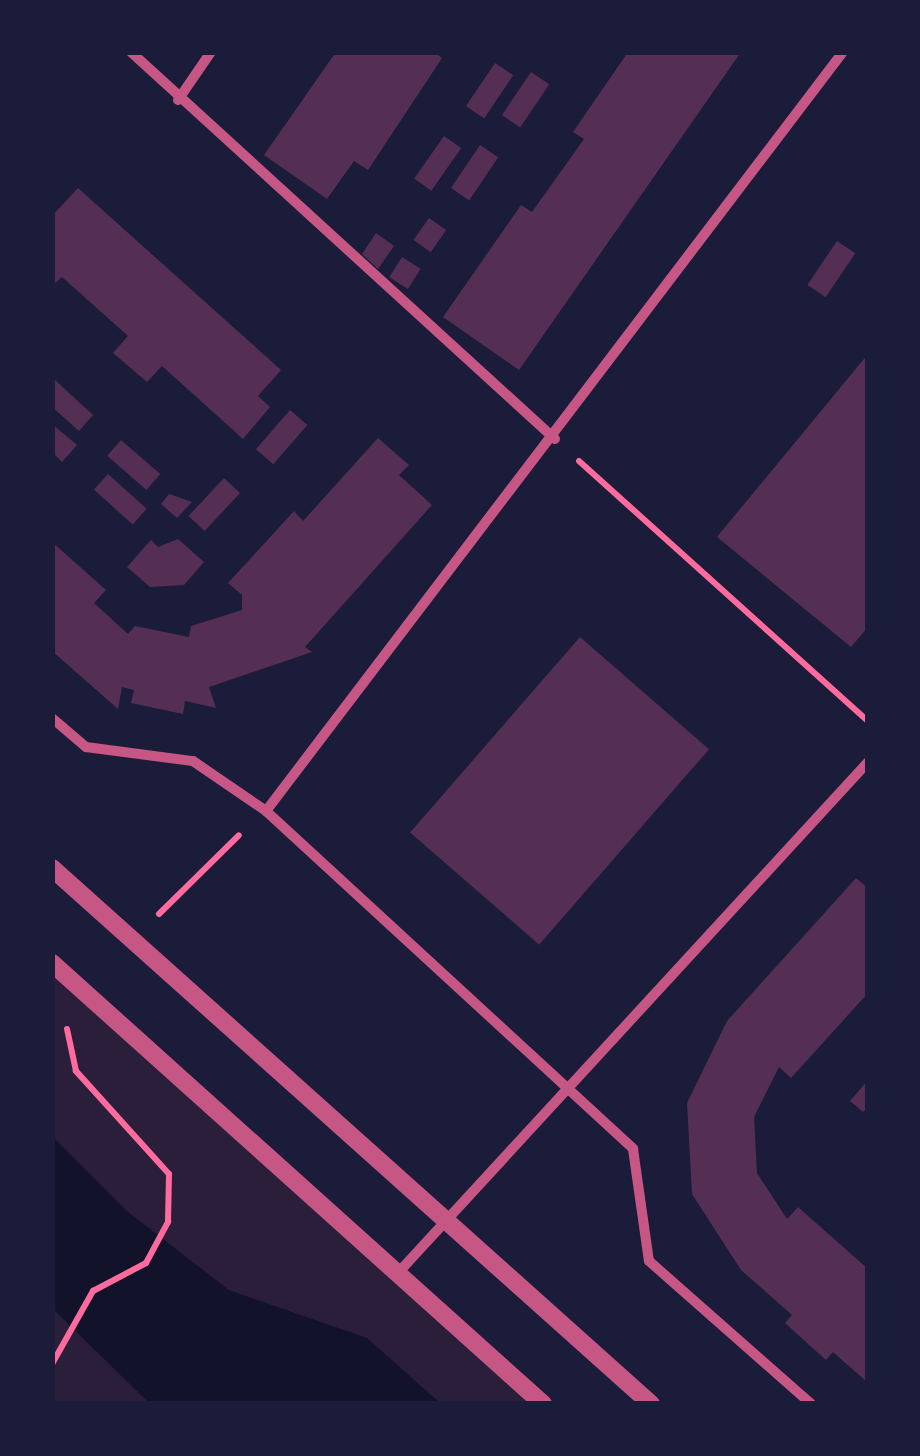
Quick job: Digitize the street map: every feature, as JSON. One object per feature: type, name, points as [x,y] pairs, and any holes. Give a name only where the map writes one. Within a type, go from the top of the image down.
[{"type":"street","points":[[131,52],[178,100],[555,438]]},
{"type":"street","points":[[178,100],[211,52]]},
{"type":"street","points":[[266,810],[555,438],[843,52]]},
{"type":"street","points":[[52,718],[86,747],[194,761],[266,810],[633,1149],[648,1261],[811,1404]]},
{"type":"street","points":[[398,1274],[564,1087],[868,762]]},
{"type":"street","points":[[52,868],[651,1404]]},
{"type":"street","points":[[52,963],[542,1404]]},
{"type":"path","points":[[555,438],[868,721]]},
{"type":"path","points":[[52,1364],[61,1339],[93,1291],[146,1263],[168,1222]]},
{"type":"shaded area","points":[[52,961],[537,1403],[53,1403]]},
{"type":"shaded area","points":[[52,1136],[128,1212],[229,1290],[367,1338],[440,1403],[149,1403],[53,1309]]},
{"type":"building","points":[[336,52],[434,52],[442,58],[368,170],[354,161],[327,199],[264,155]]},
{"type":"building","points":[[628,52],[741,52],[519,370],[443,317],[521,205],[532,212],[584,139],[573,132]]},
{"type":"building","points":[[495,63],[513,75],[484,118],[466,106]]},
{"type":"building","points":[[531,72],[549,84],[520,127],[502,115]]},
{"type":"building","points":[[444,136],[461,148],[431,191],[414,179]]},
{"type":"building","points":[[480,145],[498,157],[469,200],[451,188]]},
{"type":"building","points":[[78,188],[281,370],[258,396],[270,407],[243,439],[162,366],[147,382],[113,353],[128,336],[62,277],[52,286],[52,216]]},
{"type":"building","points":[[429,218],[446,230],[431,252],[414,240]]},
{"type":"building","points":[[376,233],[394,246],[378,269],[362,254]]},
{"type":"building","points":[[837,241],[855,253],[826,297],[807,285]]},
{"type":"building","points":[[402,257],[421,269],[408,289],[389,277]]},
{"type":"building","points":[[868,354],[868,627],[851,647],[717,537]]},
{"type":"building","points":[[55,380],[93,415],[79,431],[52,407]]},
{"type":"building","points":[[290,410],[307,425],[273,464],[256,449]]},
{"type":"building","points":[[52,424],[77,445],[62,462],[52,452]]},
{"type":"building","points":[[378,438],[409,465],[399,475],[432,505],[305,647],[312,652],[209,687],[216,708],[185,701],[183,714],[131,703],[134,690],[122,687],[118,709],[52,651],[52,542],[106,590],[94,603],[128,634],[135,626],[189,637],[191,626],[242,610],[242,595],[228,583],[294,511],[303,521]]},
{"type":"building","points":[[121,440],[160,474],[146,490],[107,456]]},
{"type":"building","points":[[108,474],[147,509],[133,524],[94,490]]},
{"type":"building","points":[[224,478],[240,493],[205,531],[189,516]]},
{"type":"building","points":[[169,494],[192,502],[177,518],[161,504]]},
{"type":"building","points":[[178,539],[204,562],[184,585],[150,587],[127,567],[151,540],[158,547]]},
{"type":"building","points":[[580,637],[709,749],[539,945],[410,832]]},
{"type":"building","points":[[856,878],[868,888],[868,993],[791,1078],[779,1067],[754,1117],[757,1173],[787,1219],[798,1207],[868,1269],[868,1383],[833,1352],[826,1360],[785,1323],[792,1315],[741,1270],[692,1194],[687,1103],[727,1021]]},
{"type":"building","points":[[868,1080],[868,1107],[863,1112],[850,1101]]}]
